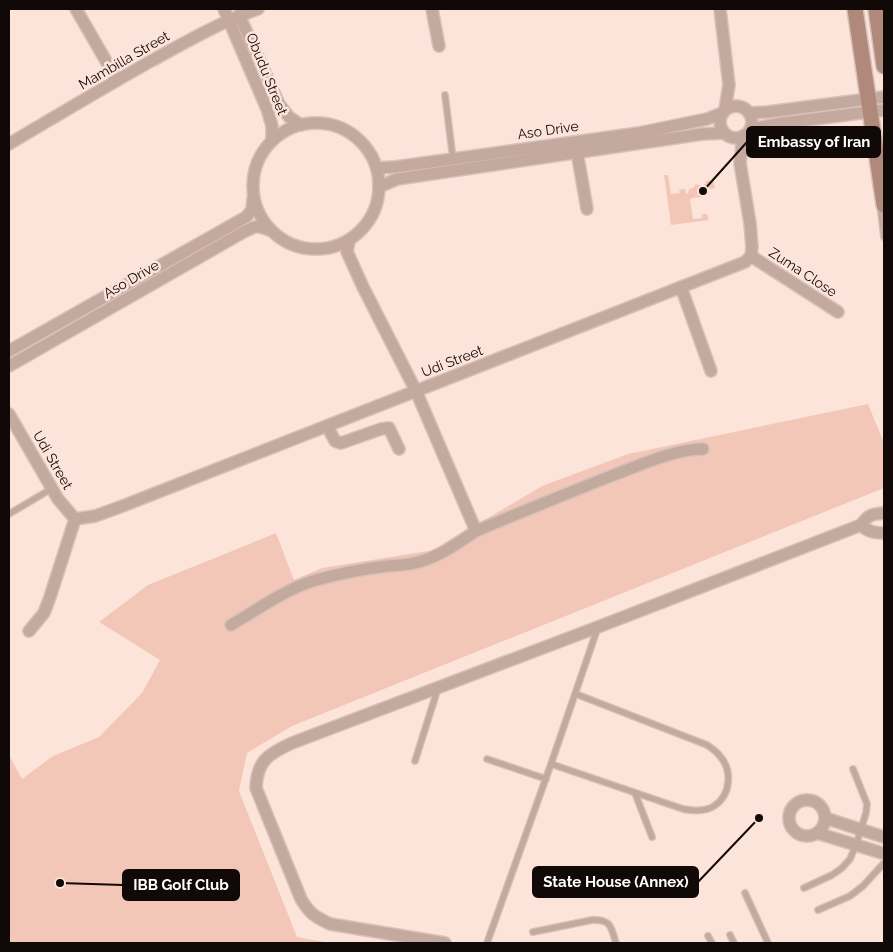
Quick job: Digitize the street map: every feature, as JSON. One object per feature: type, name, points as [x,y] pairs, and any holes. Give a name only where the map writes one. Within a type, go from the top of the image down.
[{"type":"main road","points":[[855,9],[874,107],[877,155],[884,205]]},
{"type":"main road","points":[[876,9],[884,66]]},
{"type":"street","points":[[76,9],[117,80]]},
{"type":"street","name":"Mambilla Street","points":[[9,144],[117,80],[204,32],[226,14],[240,15],[258,9]]},
{"type":"street","points":[[432,9],[440,46]]},
{"type":"street","points":[[720,9],[729,85],[719,124],[740,164],[750,223],[751,256]]},
{"type":"street","name":"Obudu Street","points":[[226,14],[267,109],[272,126],[272,140]]},
{"type":"street","name":"Obudu Street","points":[[240,15],[279,104],[289,117],[301,125]]},
{"type":"street","points":[[729,85],[752,118],[740,164]]},
{"type":"street","points":[[726,135],[738,138],[747,132],[763,126],[874,107],[884,97]]},
{"type":"street","points":[[723,111],[730,106],[745,110],[768,112],[874,107]]},
{"type":"street","name":"Aso Drive","points":[[377,168],[639,133],[707,119],[723,111]]},
{"type":"street","points":[[319,123],[332,125],[344,130],[364,146],[372,156],[377,168],[379,187],[376,206],[370,218],[363,228],[349,240],[330,248],[304,249],[280,239],[270,231],[260,216],[253,199],[252,186],[255,168],[264,150],[282,132],[301,125],[319,123]]},
{"type":"street","name":"Aso Drive","points":[[379,187],[397,179],[577,152],[702,134],[726,135]]},
{"type":"street","points":[[577,152],[587,209]]},
{"type":"street","name":"Aso Drive","points":[[9,351],[246,217],[252,210],[253,199]]},
{"type":"street","name":"Aso Drive","points":[[9,366],[240,234],[261,226],[270,231]]},
{"type":"street","points":[[349,240],[347,252],[416,391],[476,531]]},
{"type":"street","name":"Udi Street","points":[[9,414],[51,489],[65,508],[75,519],[96,516],[745,262],[751,256]]},
{"type":"street","name":"Zuma Close","points":[[751,256],[838,312]]},
{"type":"street","points":[[681,287],[711,371]]},
{"type":"street","points":[[327,426],[335,441],[341,443],[381,428],[389,428],[399,449]]},
{"type":"street","points":[[231,625],[282,595],[310,582],[337,575],[423,561],[476,531],[532,507],[682,451],[702,449]]},
{"type":"street","points":[[445,943],[330,924],[315,917],[301,899],[256,788],[257,777],[263,762],[274,752],[292,743],[861,525],[872,514],[884,513]]},
{"type":"street","points":[[29,631],[44,613],[75,519]]},
{"type":"street","points":[[861,525],[866,530],[884,533]]},
{"type":"street","points":[[805,800],[817,803],[824,812],[825,818],[824,824],[817,833],[806,836],[795,832],[789,821],[794,805],[805,800]]},
{"type":"street","points":[[825,818],[884,837]]},
{"type":"street","points":[[817,833],[884,856]]},
{"type":"lane","points":[[445,95],[454,159]]},
{"type":"lane","points":[[877,155],[874,163],[884,237]]},
{"type":"lane","points":[[9,514],[51,489]]},
{"type":"lane","points":[[487,943],[598,627]]},
{"type":"lane","points":[[415,762],[438,688]]},
{"type":"lane","points":[[551,764],[684,809],[697,811],[713,807],[728,788],[729,777],[726,765],[720,755],[707,745],[576,694]]},
{"type":"lane","points":[[487,759],[546,779]]},
{"type":"lane","points":[[804,888],[832,875],[842,868],[850,859],[856,846],[867,804],[852,769]]},
{"type":"lane","points":[[635,793],[652,837]]},
{"type":"lane","points":[[818,910],[850,896],[863,886],[884,856]]},
{"type":"lane","points":[[745,893],[768,943]]},
{"type":"lane","points":[[533,932],[592,920],[602,920],[607,922],[611,928],[616,943]]},
{"type":"lane","points":[[730,935],[734,943]]},
{"type":"lane","points":[[708,936],[712,943]]},
{"type":"shaded area","points":[[664,175],[668,175],[671,194],[680,193],[679,190],[685,189],[688,194],[689,189],[693,188],[696,184],[702,186],[706,181],[713,180],[715,188],[710,189],[706,186],[702,192],[705,196],[690,200],[693,219],[702,218],[702,214],[707,214],[709,220],[671,225]]},
{"type":"shaded area","points":[[868,404],[884,443],[884,488],[292,726],[247,753],[239,791],[297,937],[330,943],[9,943],[9,755],[22,779],[53,756],[99,737],[142,693],[160,660],[99,622],[148,585],[276,533],[294,580],[322,568],[434,550],[542,486],[628,454]]},
{"type":"place","name":"Embassy of Iran","points":[[703,191]]},
{"type":"place","name":"State House (Annex)","points":[[759,818]]},
{"type":"place","name":"IBB Golf Club","points":[[60,883]]}]
